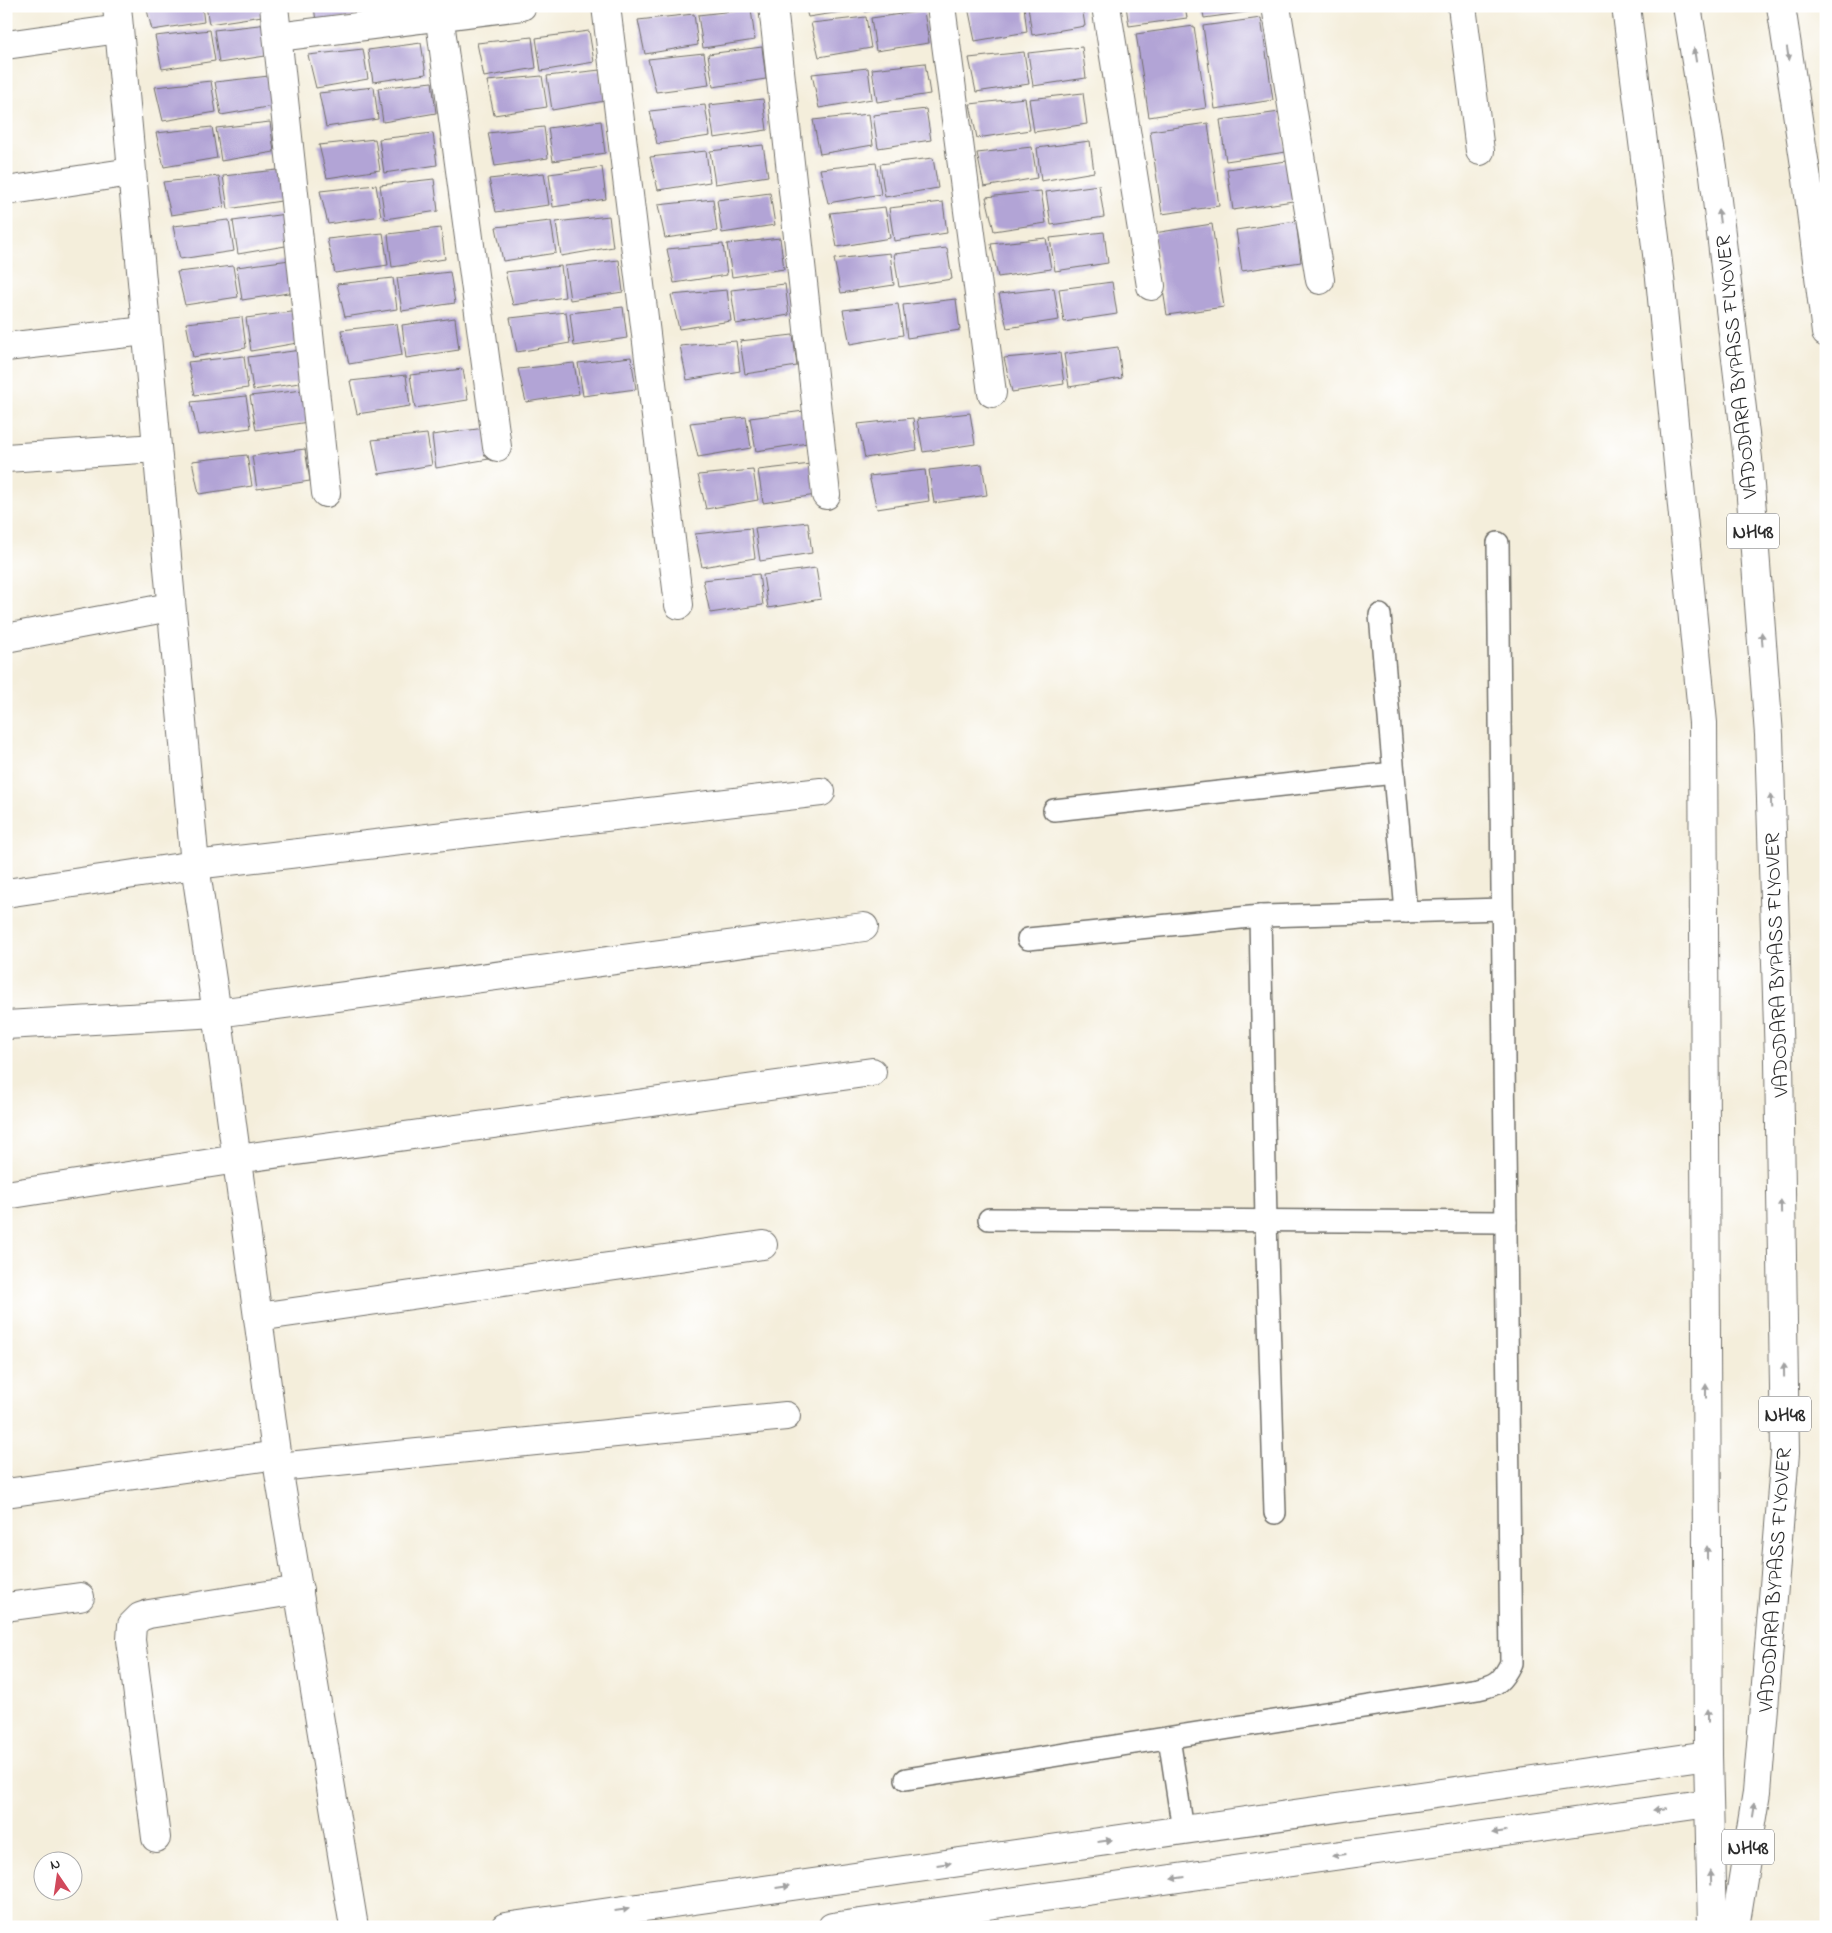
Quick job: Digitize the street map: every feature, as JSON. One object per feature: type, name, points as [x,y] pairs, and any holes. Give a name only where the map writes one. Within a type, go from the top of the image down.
[{"type":"main road","points":[[274,6],[326,493]]},
{"type":"main road","points":[[278,37],[439,12],[522,6]]},
{"type":"main road","points":[[606,6],[679,605]]},
{"type":"main road","points":[[773,6],[826,495]]},
{"type":"main road","points":[[940,6],[992,393]]},
{"type":"main road","points":[[1106,6],[1151,286]]},
{"type":"main road","points":[[1276,6],[1320,280]]},
{"type":"main road","points":[[1462,6],[1480,151]]},
{"type":"main road","points":[[1626,6],[1660,278],[1703,723],[1708,1755],[1712,1927]]},
{"type":"main road","name":"VADODARA BYPASS FLYOVER","points":[[1687,6],[1713,167],[1748,459],[1769,735],[1779,1060],[1786,1453],[1757,1792],[1735,1927]]},
{"type":"main road","points":[[1781,6],[1807,180],[1826,333]]},
{"type":"main road","points":[[439,12],[497,447]]},
{"type":"main road","points":[[6,45],[118,18],[194,865],[217,1013],[278,1461],[354,1927]]},
{"type":"main road","points":[[6,191],[132,172]]},
{"type":"main road","points":[[6,347],[145,332]]},
{"type":"main road","points":[[6,458],[156,448]]},
{"type":"main road","points":[[6,638],[170,607]]},
{"type":"main road","points":[[6,893],[194,865],[822,792]]},
{"type":"main road","points":[[6,1026],[217,1013],[864,927]]},
{"type":"main road","points":[[6,1195],[237,1159],[872,1072]]},
{"type":"main road","points":[[258,1317],[764,1245]]},
{"type":"main road","points":[[6,1493],[278,1461],[786,1416]]},
{"type":"main road","points":[[156,1838],[131,1640],[132,1625],[140,1617],[150,1614],[298,1590]]},
{"type":"main road","points":[[6,1606],[80,1597]]},
{"type":"main road","points":[[505,1927],[1708,1755]]},
{"type":"main road","points":[[832,1927],[1709,1803]]},
{"type":"lane","points":[[906,1779],[1478,1689],[1494,1685],[1504,1676],[1511,1663],[1498,543]]},
{"type":"lane","points":[[1380,615],[1406,912]]},
{"type":"lane","points":[[1054,810],[1394,773]]},
{"type":"lane","points":[[1028,939],[1260,916],[1502,909]]},
{"type":"lane","points":[[1260,916],[1274,1513]]},
{"type":"lane","points":[[989,1219],[1506,1222]]},
{"type":"lane","points":[[1169,1738],[1183,1830]]},
{"type":"building","points":[[146,6],[202,6],[204,22],[152,30]]},
{"type":"building","points":[[206,6],[260,6],[262,16],[209,24]]},
{"type":"building","points":[[314,6],[353,6],[355,17],[316,22]]},
{"type":"building","points":[[373,6],[403,6],[403,7],[373,11]]},
{"type":"building","points":[[805,6],[861,6],[861,9],[808,17]]},
{"type":"building","points":[[864,6],[896,6],[896,7],[865,12]]},
{"type":"building","points":[[1024,6],[1027,32],[975,41],[968,7]]},
{"type":"building","points":[[1028,6],[1082,6],[1085,26],[1032,35]]},
{"type":"building","points":[[1126,6],[1185,6],[1187,18],[1129,26]]},
{"type":"building","points":[[1202,6],[1262,6],[1262,10],[1204,18]]},
{"type":"building","points":[[751,9],[755,40],[703,48],[698,15]]},
{"type":"building","points":[[924,11],[929,43],[876,51],[871,18]]},
{"type":"building","points":[[694,14],[698,45],[645,54],[638,20]]},
{"type":"building","points":[[866,17],[871,48],[819,57],[811,23]]},
{"type":"building","points":[[1261,18],[1273,100],[1215,109],[1203,26]]},
{"type":"building","points":[[268,24],[272,55],[219,63],[214,30]]},
{"type":"building","points":[[1194,26],[1206,108],[1149,117],[1136,34]]},
{"type":"building","points":[[210,30],[215,61],[162,69],[155,36]]},
{"type":"building","points":[[589,31],[594,62],[541,71],[536,38]]},
{"type":"building","points":[[532,37],[536,68],[484,77],[477,43]]},
{"type":"building","points":[[421,43],[426,74],[373,82],[368,50]]},
{"type":"building","points":[[762,47],[766,79],[713,87],[708,54]]},
{"type":"building","points":[[1082,47],[1086,78],[1033,86],[1028,53]]},
{"type":"building","points":[[363,49],[368,79],[316,88],[308,55]]},
{"type":"building","points":[[1024,52],[1029,84],[976,92],[969,58]]},
{"type":"building","points":[[704,53],[709,85],[656,92],[648,59]]},
{"type":"building","points":[[925,63],[930,94],[877,102],[872,69]]},
{"type":"building","points":[[868,68],[872,99],[819,108],[812,74]]},
{"type":"building","points":[[600,70],[605,101],[552,110],[547,76]]},
{"type":"building","points":[[269,76],[273,106],[221,115],[215,82]]},
{"type":"building","points":[[542,76],[547,107],[494,115],[487,81]]},
{"type":"building","points":[[211,81],[216,112],[163,121],[155,87]]},
{"type":"building","points":[[432,82],[436,113],[383,122],[378,88]]},
{"type":"building","points":[[374,87],[378,119],[326,127],[319,93]]},
{"type":"building","points":[[1083,93],[1087,124],[1034,132],[1029,99]]},
{"type":"building","points":[[1025,98],[1030,130],[977,138],[970,104]]},
{"type":"building","points":[[763,99],[767,130],[714,138],[709,105]]},
{"type":"building","points":[[705,105],[710,136],[657,144],[650,111]]},
{"type":"building","points":[[926,109],[931,140],[878,148],[873,115]]},
{"type":"building","points":[[1280,112],[1286,152],[1226,161],[1220,120]]},
{"type":"building","points":[[869,114],[873,145],[820,154],[813,120]]},
{"type":"building","points":[[601,121],[605,153],[553,161],[548,128]]},
{"type":"building","points":[[270,122],[274,152],[221,161],[216,128]]},
{"type":"building","points":[[1208,123],[1219,206],[1162,214],[1150,131]]},
{"type":"building","points":[[212,127],[217,158],[164,167],[156,133]]},
{"type":"building","points":[[544,127],[548,158],[495,166],[488,133]]},
{"type":"building","points":[[433,133],[437,165],[384,173],[379,139]]},
{"type":"building","points":[[375,139],[380,170],[327,178],[319,145]]},
{"type":"building","points":[[1090,141],[1094,172],[1041,181],[1037,148]]},
{"type":"building","points":[[763,145],[768,176],[715,184],[710,151]]},
{"type":"building","points":[[1032,147],[1037,178],[984,187],[977,153]]},
{"type":"building","points":[[706,151],[710,182],[658,190],[650,157]]},
{"type":"building","points":[[933,158],[938,188],[885,197],[880,164]]},
{"type":"building","points":[[1287,161],[1293,201],[1233,210],[1227,169]]},
{"type":"building","points":[[876,163],[881,194],[828,203],[820,169]]},
{"type":"building","points":[[602,167],[606,199],[553,207],[549,174]]},
{"type":"building","points":[[277,170],[281,201],[228,209],[223,176]]},
{"type":"building","points":[[544,173],[549,205],[496,212],[489,179]]},
{"type":"building","points":[[219,176],[224,207],[171,215],[163,182]]},
{"type":"building","points":[[434,179],[438,211],[385,219],[380,185]]},
{"type":"building","points":[[376,185],[381,216],[328,224],[320,191]]},
{"type":"building","points":[[1099,185],[1104,217],[1051,225],[1046,192]]},
{"type":"building","points":[[1041,191],[1046,223],[994,231],[986,197]]},
{"type":"building","points":[[770,193],[775,225],[722,233],[717,200]]},
{"type":"building","points":[[713,199],[717,231],[665,238],[658,205]]},
{"type":"building","points":[[943,202],[947,233],[894,241],[889,208]]},
{"type":"building","points":[[885,207],[890,238],[837,247],[830,213]]},
{"type":"building","points":[[286,214],[291,245],[238,254],[233,221]]},
{"type":"building","points":[[609,216],[613,247],[561,256],[556,222]]},
{"type":"building","points":[[229,220],[234,251],[180,259],[173,226]]},
{"type":"building","points":[[551,221],[556,253],[503,261],[496,227]]},
{"type":"building","points":[[1296,221],[1301,262],[1242,271],[1236,230]]},
{"type":"building","points":[[1212,224],[1224,307],[1167,315],[1154,233]]},
{"type":"building","points":[[441,228],[445,259],[392,267],[388,234]]},
{"type":"building","points":[[1104,232],[1108,263],[1055,271],[1050,238]]},
{"type":"building","points":[[383,233],[388,265],[335,273],[327,239]]},
{"type":"building","points":[[780,238],[784,269],[732,277],[727,244]]},
{"type":"building","points":[[1046,238],[1051,269],[998,277],[991,244]]},
{"type":"building","points":[[723,244],[727,275],[674,283],[667,249]]},
{"type":"building","points":[[947,248],[952,279],[899,287],[894,254]]},
{"type":"building","points":[[890,253],[894,285],[841,293],[834,259]]},
{"type":"building","points":[[290,260],[295,292],[242,300],[237,267]]},
{"type":"building","points":[[619,260],[623,292],[570,300],[565,266]]},
{"type":"building","points":[[233,266],[238,297],[185,305],[177,272]]},
{"type":"building","points":[[561,266],[565,297],[513,305],[505,272]]},
{"type":"building","points":[[450,272],[455,303],[402,311],[397,278]]},
{"type":"building","points":[[393,278],[397,309],[345,317],[337,284]]},
{"type":"building","points":[[1112,282],[1117,314],[1064,322],[1059,289]]},
{"type":"building","points":[[785,284],[789,315],[736,324],[731,290]]},
{"type":"building","points":[[1054,288],[1059,320],[1007,328],[999,294]]},
{"type":"building","points":[[727,290],[731,321],[679,329],[671,295]]},
{"type":"building","points":[[956,299],[960,330],[907,338],[903,305]]},
{"type":"building","points":[[898,304],[903,335],[850,344],[843,310]]},
{"type":"building","points":[[623,307],[627,338],[574,346],[570,313]]},
{"type":"building","points":[[299,311],[303,342],[251,351],[246,318]]},
{"type":"building","points":[[566,312],[570,343],[517,352],[510,318]]},
{"type":"building","points":[[242,317],[246,348],[193,357],[186,323]]},
{"type":"building","points":[[455,318],[459,350],[406,358],[402,325]]},
{"type":"building","points":[[397,324],[402,355],[349,364],[341,330]]},
{"type":"building","points":[[793,335],[797,366],[745,374],[740,341]]},
{"type":"building","points":[[736,341],[740,371],[687,380],[680,346]]},
{"type":"building","points":[[1118,347],[1122,378],[1069,387],[1064,354]]},
{"type":"building","points":[[301,350],[306,382],[253,390],[248,357]]},
{"type":"building","points":[[1060,353],[1064,384],[1012,392],[1004,358]]},
{"type":"building","points":[[244,356],[248,388],[195,395],[188,362]]},
{"type":"building","points":[[631,357],[636,389],[583,396],[578,363]]},
{"type":"building","points":[[574,363],[579,394],[526,402],[518,369]]},
{"type":"building","points":[[463,369],[468,400],[415,408],[410,375]]},
{"type":"building","points":[[406,375],[410,406],[357,414],[350,381]]},
{"type":"building","points":[[303,390],[308,422],[256,430],[250,396]]},
{"type":"building","points":[[246,396],[251,428],[198,435],[191,402]]},
{"type":"building","points":[[804,411],[808,443],[756,451],[750,418]]},
{"type":"building","points":[[970,413],[975,444],[923,452],[917,419]]},
{"type":"building","points":[[746,417],[751,448],[698,457],[690,423]]},
{"type":"building","points":[[913,418],[917,450],[865,458],[858,424]]},
{"type":"building","points":[[485,428],[489,459],[436,468],[432,435]]},
{"type":"building","points":[[427,434],[432,465],[379,474],[372,440]]},
{"type":"building","points":[[305,449],[310,481],[257,489],[252,456]]},
{"type":"building","points":[[247,455],[252,486],[199,494],[192,461]]},
{"type":"building","points":[[811,464],[816,495],[763,503],[758,470]]},
{"type":"building","points":[[982,464],[987,495],[934,503],[929,470]]},
{"type":"building","points":[[753,470],[758,500],[706,509],[698,475]]},
{"type":"building","points":[[925,470],[929,501],[877,509],[869,476]]},
{"type":"building","points":[[808,522],[812,553],[760,561],[755,528]]},
{"type":"building","points":[[751,528],[755,558],[702,567],[695,534]]},
{"type":"building","points":[[816,568],[821,599],[768,608],[763,575]]},
{"type":"building","points":[[759,574],[763,605],[710,613],[703,580]]}]
